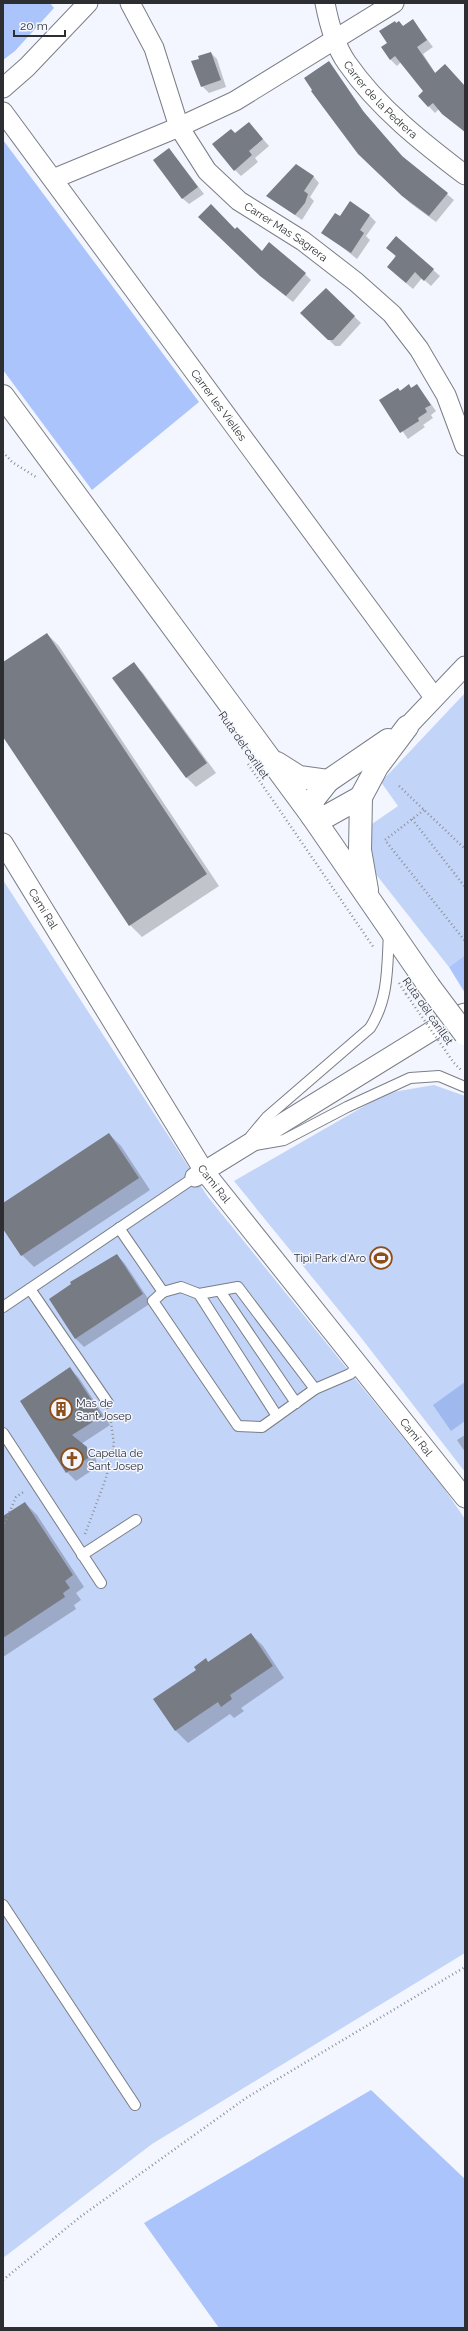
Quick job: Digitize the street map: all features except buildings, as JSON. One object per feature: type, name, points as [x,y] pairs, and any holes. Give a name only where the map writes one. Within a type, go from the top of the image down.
[{"type":"street","points":[[3,88],[27,67],[88,3]]},
{"type":"street","name":"Carrer Mas Sagrera","points":[[130,3],[154,48],[179,127],[207,171],[239,201],[303,242],[356,282],[392,314],[420,349],[446,395],[465,446]]},
{"type":"street","name":"Carrer de la Pedrera","points":[[325,3],[335,38],[347,63],[376,97],[420,141],[465,175]]},
{"type":"street","points":[[53,179],[179,127],[235,100],[394,3]]},
{"type":"street","name":"Carrer les Vielles","points":[[3,112],[182,358],[434,697]]},
{"type":"street","points":[[3,396],[272,760],[369,897],[429,986],[465,1034]]},
{"type":"street","points":[[369,897],[360,850],[361,797],[377,767],[407,726],[465,666]]},
{"type":"street","points":[[312,816],[313,800],[328,781],[407,726]]},
{"type":"street","points":[[272,760],[299,776],[328,781]]},
{"type":"street","points":[[312,816],[327,816],[361,797]]},
{"type":"street","name":"Camí Ral","points":[[3,843],[199,1174],[360,1365],[465,1498]]},
{"type":"street","points":[[199,1174],[456,1016],[465,1013]]},
{"type":"lane","points":[[242,1148],[267,1117],[370,1028],[379,1014],[384,999],[389,926]]},
{"type":"lane","points":[[242,1148],[284,1140],[347,1107],[410,1078],[439,1076],[465,1087]]},
{"type":"lane","points":[[3,1307],[199,1174]]},
{"type":"lane","points":[[119,1228],[163,1292]]},
{"type":"lane","points":[[315,1389],[238,1287],[199,1294],[181,1287],[163,1292],[153,1301],[238,1426],[262,1427],[315,1389],[350,1374],[360,1365]]},
{"type":"lane","points":[[30,1289],[108,1403]]},
{"type":"lane","points":[[220,1291],[296,1403]]},
{"type":"lane","points":[[199,1294],[277,1416]]},
{"type":"lane","points":[[3,1433],[101,1584]]},
{"type":"lane","points":[[80,1550],[136,1520]]},
{"type":"lane","points":[[3,1905],[135,2105]]},
{"type":"path","points":[[3,452],[12,462],[34,474],[39,481]]},
{"type":"path","name":"Ruta del carillet","points":[[245,760],[454,1063]]},
{"type":"path","points":[[399,786],[465,849]]},
{"type":"path","points":[[424,810],[385,840],[464,942],[465,941]]},
{"type":"path","points":[[412,819],[465,887]]},
{"type":"path","points":[[80,1550],[106,1478],[114,1444],[108,1403]]},
{"type":"path","points":[[3,1527],[16,1497]]},
{"type":"path","points":[[3,2280],[80,2217],[246,2098],[465,1967]]},
{"type":"shaded area","points":[[3,3],[50,3],[54,8],[15,51],[3,60]]},
{"type":"shaded area","points":[[3,140],[199,402],[92,490],[3,370]]},
{"type":"shaded area","points":[[465,693],[465,955],[449,967],[371,868],[369,826],[398,806],[381,782]]},
{"type":"shaded area","points":[[3,880],[208,1197],[443,1487],[465,1519],[465,1953],[152,2144],[3,2258]]},
{"type":"shaded area","points":[[465,955],[465,993],[449,967]]},
{"type":"shaded area","name":"Tipi Park d'Aro","points":[[434,1085],[465,1096],[465,1472],[359,1335],[234,1181],[387,1093]]},
{"type":"shaded area","points":[[465,1382],[465,1421],[451,1431],[433,1405]]},
{"type":"shaded area","points":[[371,2090],[465,2179],[465,2328],[219,2328],[144,2223]]},
{"type":"place","name":"Tipi Park d'Aro","points":[[381,1258]]},
{"type":"place","name":"Mas de Sant Josep","points":[[61,1409]]},
{"type":"place","name":"Capella de Sant Josep","points":[[72,1459]]}]
